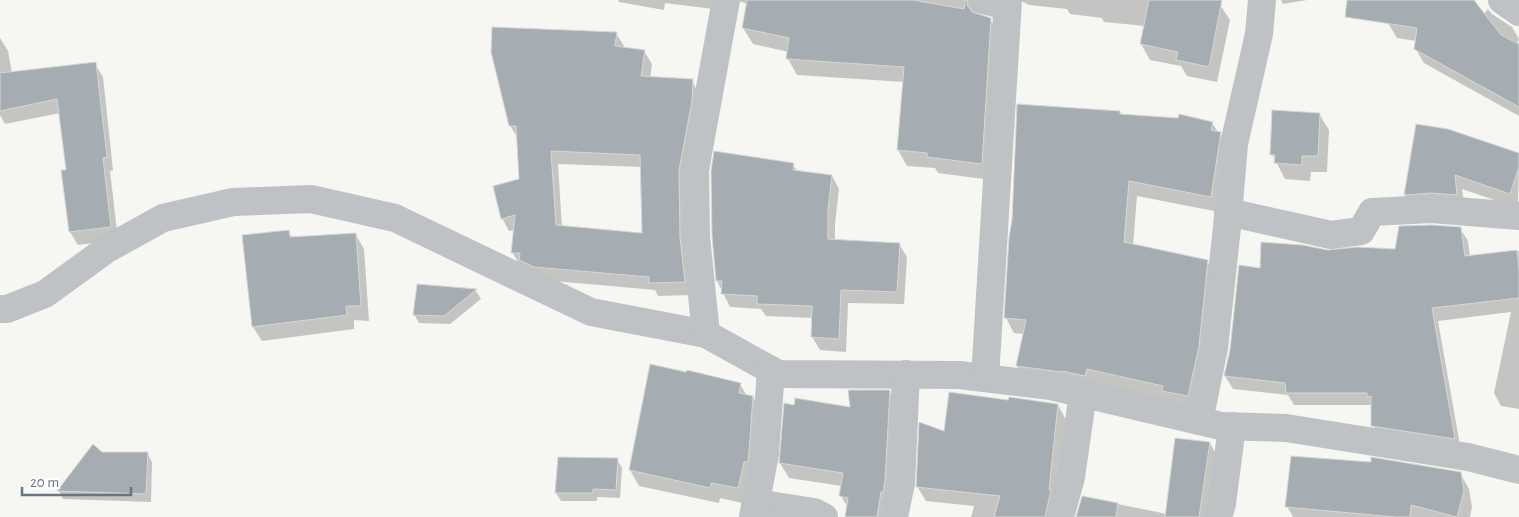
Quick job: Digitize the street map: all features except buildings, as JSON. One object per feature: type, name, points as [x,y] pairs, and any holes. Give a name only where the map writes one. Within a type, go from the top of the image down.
[{"type":"street","points":[[706,334],[696,237],[695,170],[726,0]]},
{"type":"street","points":[[1199,421],[1214,348],[1234,144],[1259,34],[1262,0]]},
{"type":"street","points":[[1502,0],[1519,12]]},
{"type":"street","points":[[985,378],[999,2]]},
{"type":"street","points":[[0,309],[7,309],[45,294],[107,249],[163,218],[233,202],[311,199],[395,218],[591,312],[706,334],[778,374],[959,375],[1051,386],[1221,426],[1286,428],[1468,457],[1519,470]]},
{"type":"street","points":[[1228,212],[1331,235],[1361,231],[1372,212],[1432,209],[1519,216]]},
{"type":"street","points":[[771,370],[765,454],[754,510],[814,512],[824,517]]},
{"type":"street","points":[[894,517],[901,483],[906,374]]},
{"type":"street","points":[[1060,517],[1071,477],[1083,393]]},
{"type":"street","points":[[1218,517],[1222,504],[1232,426]]}]
